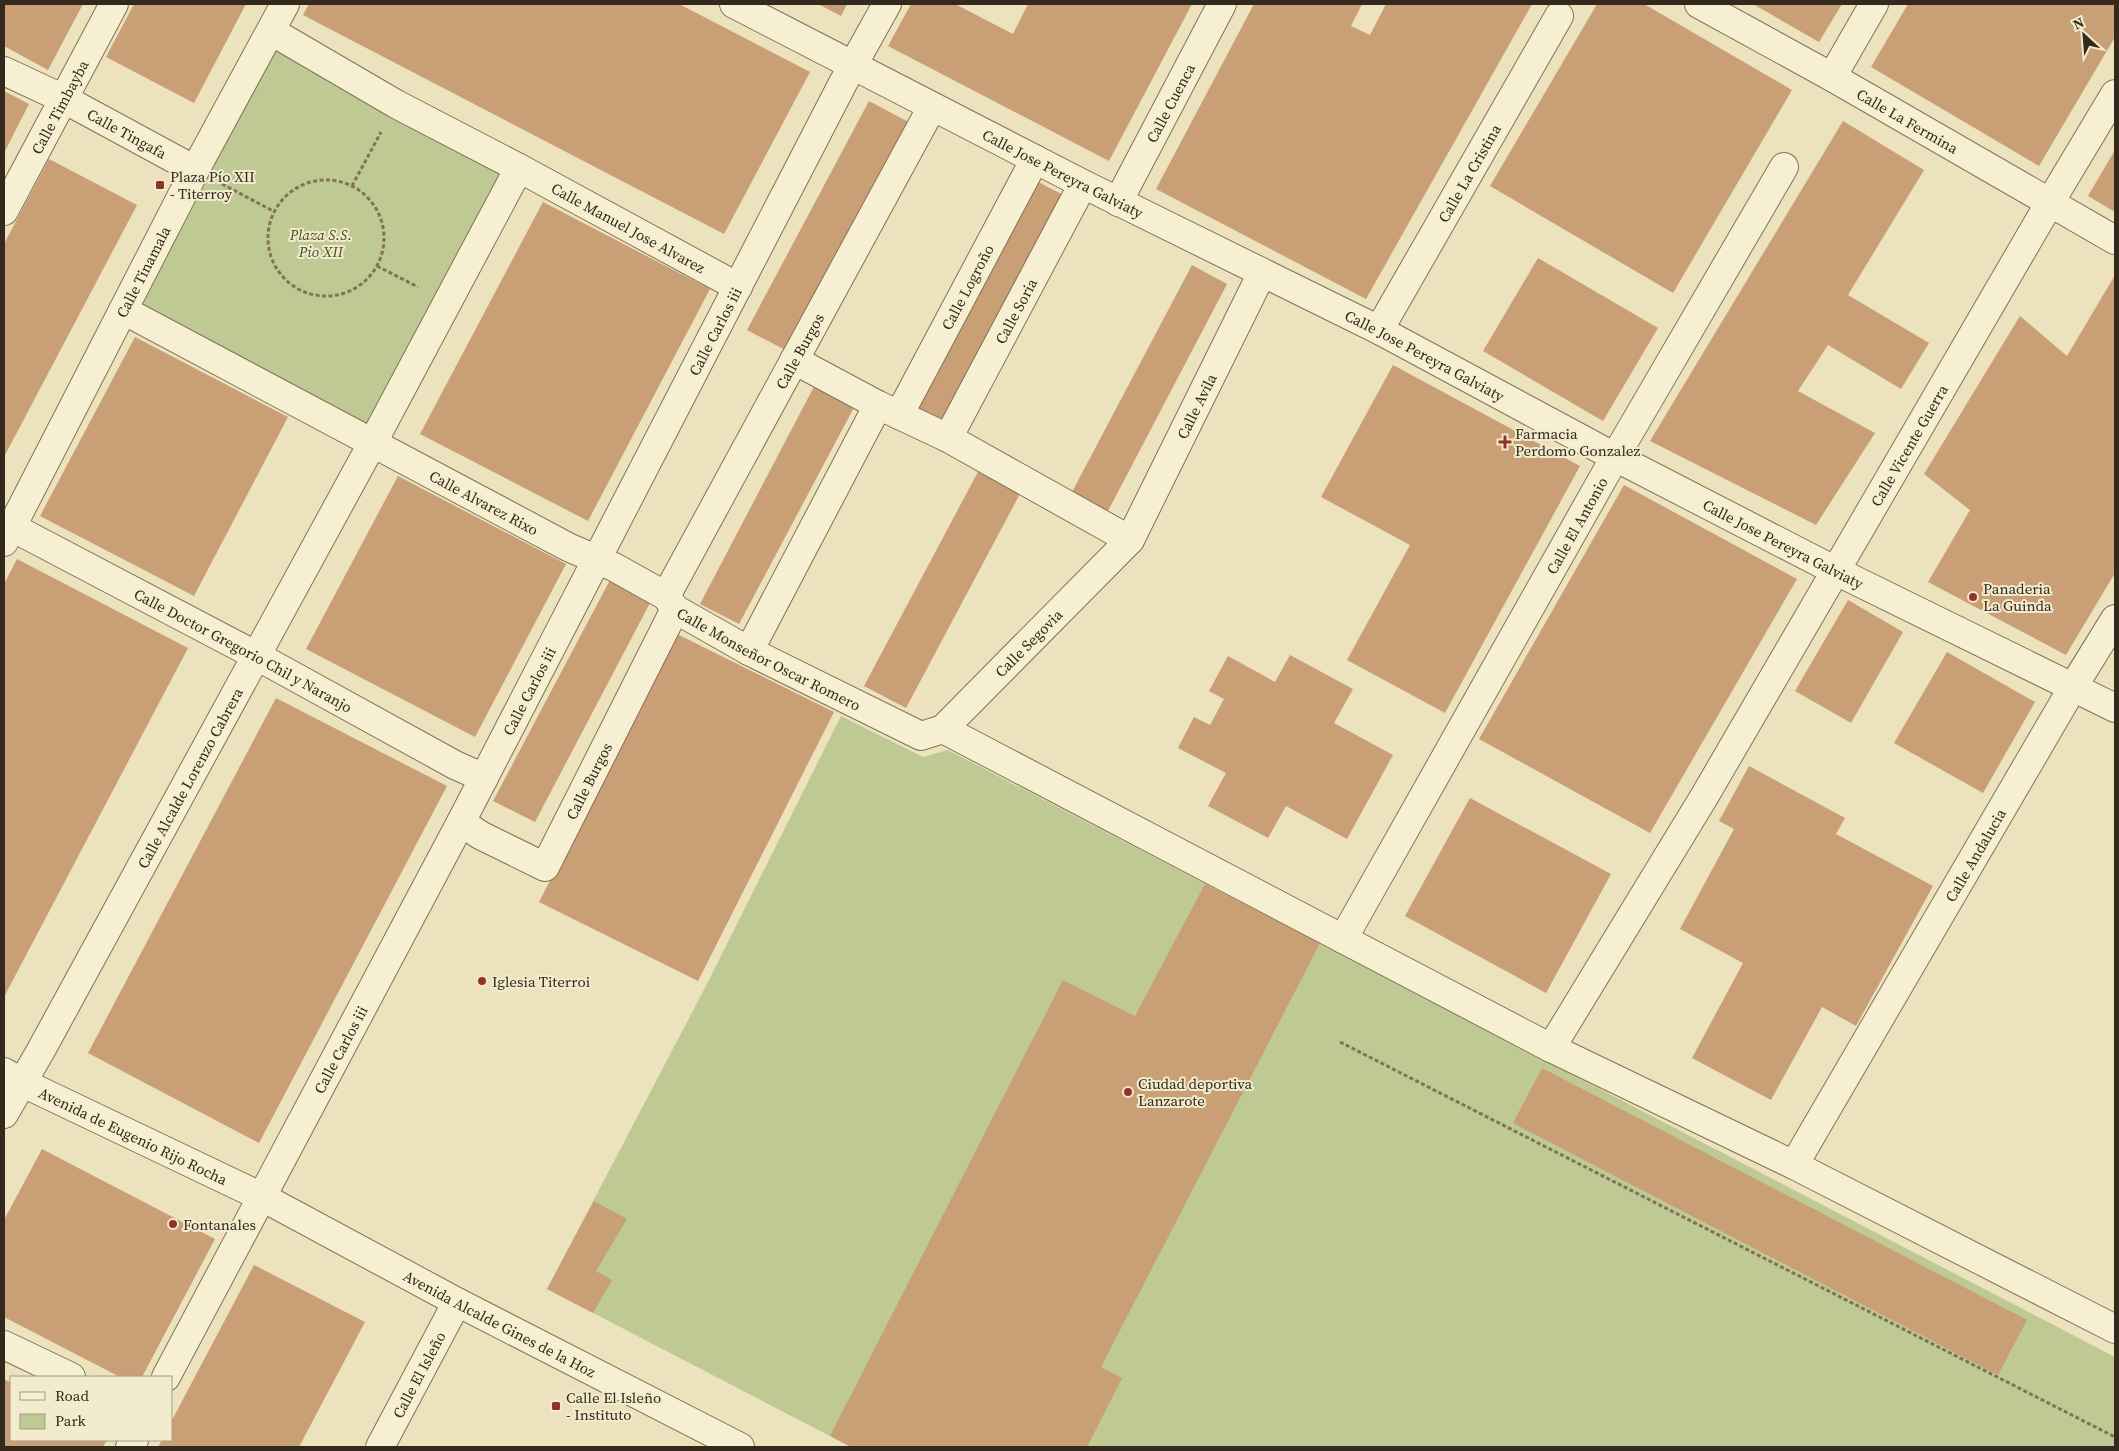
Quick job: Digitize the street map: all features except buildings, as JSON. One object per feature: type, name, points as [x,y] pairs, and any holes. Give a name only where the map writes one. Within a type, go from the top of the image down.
[{"type":"street","name":"Calle Timbayba","points":[[4,211],[114,4]]},
{"type":"street","name":"Calle Tinamala","points":[[6,531],[195,170],[285,4]]},
{"type":"street","name":"Calle Jose Pereyra Galviaty","points":[[734,4],[1118,202],[1380,330],[1615,457],[1834,570],[2115,708]]},
{"type":"street","name":"Calle Carlos iii","points":[[167,1376],[484,778],[843,83],[887,4]]},
{"type":"street","name":"Calle Cuenca","points":[[1118,202],[1222,4]]},
{"type":"street","name":"Calle La Fermina","points":[[1699,4],[1832,77],[2049,204],[2115,240]]},
{"type":"street","points":[[1832,77],[1874,4]]},
{"type":"street","name":"Calle La Cristina","points":[[1380,330],[1559,16]]},
{"type":"street","points":[[123,310],[373,442],[519,168],[396,104],[271,30]]},
{"type":"street","name":"Calle Tingafa","points":[[4,71],[64,99],[195,170]]},
{"type":"street","name":"Calle Vicente Guerra","points":[[1552,1048],[1704,796],[1834,570],[2115,94]]},
{"type":"street","name":"Calle Burgos","points":[[460,822],[480,835],[545,867],[670,603],[794,360],[932,106]]},
{"type":"street","name":"Calle Logroño","points":[[749,651],[1035,159]]},
{"type":"street","name":"Calle El Antonio","points":[[1343,940],[1615,457],[1784,167]]},
{"type":"street","name":"Calle Manuel Jose Alvarez","points":[[519,168],[738,287]]},
{"type":"street","name":"Calle Soria","points":[[948,438],[1083,184]]},
{"type":"street","name":"Calle Avila","points":[[1130,540],[1262,274]]},
{"type":"street","points":[[794,360],[888,410],[948,438],[1130,540]]},
{"type":"street","name":"Calle Alvarez Rixo","points":[[373,442],[568,547],[597,560]]},
{"type":"street","name":"Calle Alcalde Lorenzo Cabrera","points":[[4,1114],[12,1077],[40,1052],[373,442]]},
{"type":"street","name":"Calle Doctor Gregorio Chil y Naranjo","points":[[6,531],[256,655],[455,765],[484,778]]},
{"type":"street","name":"Calle Segovia","points":[[932,733],[1130,540]]},
{"type":"street","name":"Calle Monseñor Oscar Romero","points":[[597,560],[614,567],[749,651],[932,733],[1343,940],[1552,1048],[1794,1165],[2115,1329]]},
{"type":"street","name":"Calle Andalucia","points":[[1794,1165],[2073,687],[2115,619]]},
{"type":"street","name":"Avenida de Eugenio Rijo Rocha","points":[[12,1077],[262,1197]]},
{"type":"street","name":"Avenida Alcalde Gines de la Hoz","points":[[262,1197],[457,1302],[740,1447]]},
{"type":"street","name":"Calle El Isleño","points":[[380,1447],[457,1302]]},
{"type":"street","points":[[4,1345],[69,1376]]},
{"type":"path","points":[[352,186],[396,104]]},
{"type":"path","points":[[195,170],[275,212]]},
{"type":"path","points":[[329,180],[352,186],[364,193],[376,207],[383,224],[384,242],[377,266],[370,276],[355,288],[338,294],[318,295],[299,289],[283,277],[273,260],[268,241],[270,221],[279,203],[294,189],[311,182],[329,180]]},
{"type":"path","points":[[377,266],[448,302]]},
{"type":"path","points":[[1340,1042],[2115,1438]]},
{"type":"green space","name":"Plaza S.S. Pio XII","points":[[276,49],[505,174],[371,427],[139,304]]},
{"type":"green space","name":"Ciudad deportiva Lanzarote","points":[[841,716],[923,757],[948,750],[2115,1357],[2115,1447],[851,1447],[547,1289],[707,984]]},
{"type":"place","name":"Plaza Pío XII - Titerroy","points":[[160,185]]},
{"type":"place","name":"Farmacia Perdomo Gonzalez","points":[[1505,442]]},
{"type":"place","name":"Panaderia La Guinda","points":[[1973,597]]},
{"type":"place","name":"Iglesia Titerroi","points":[[482,981]]},
{"type":"place","name":"Ciudad deportiva Lanzarote","points":[[1128,1092]]},
{"type":"place","name":"Fontanales","points":[[173,1224]]},
{"type":"place","name":"Calle El Isleño - Instituto","points":[[556,1406]]}]
